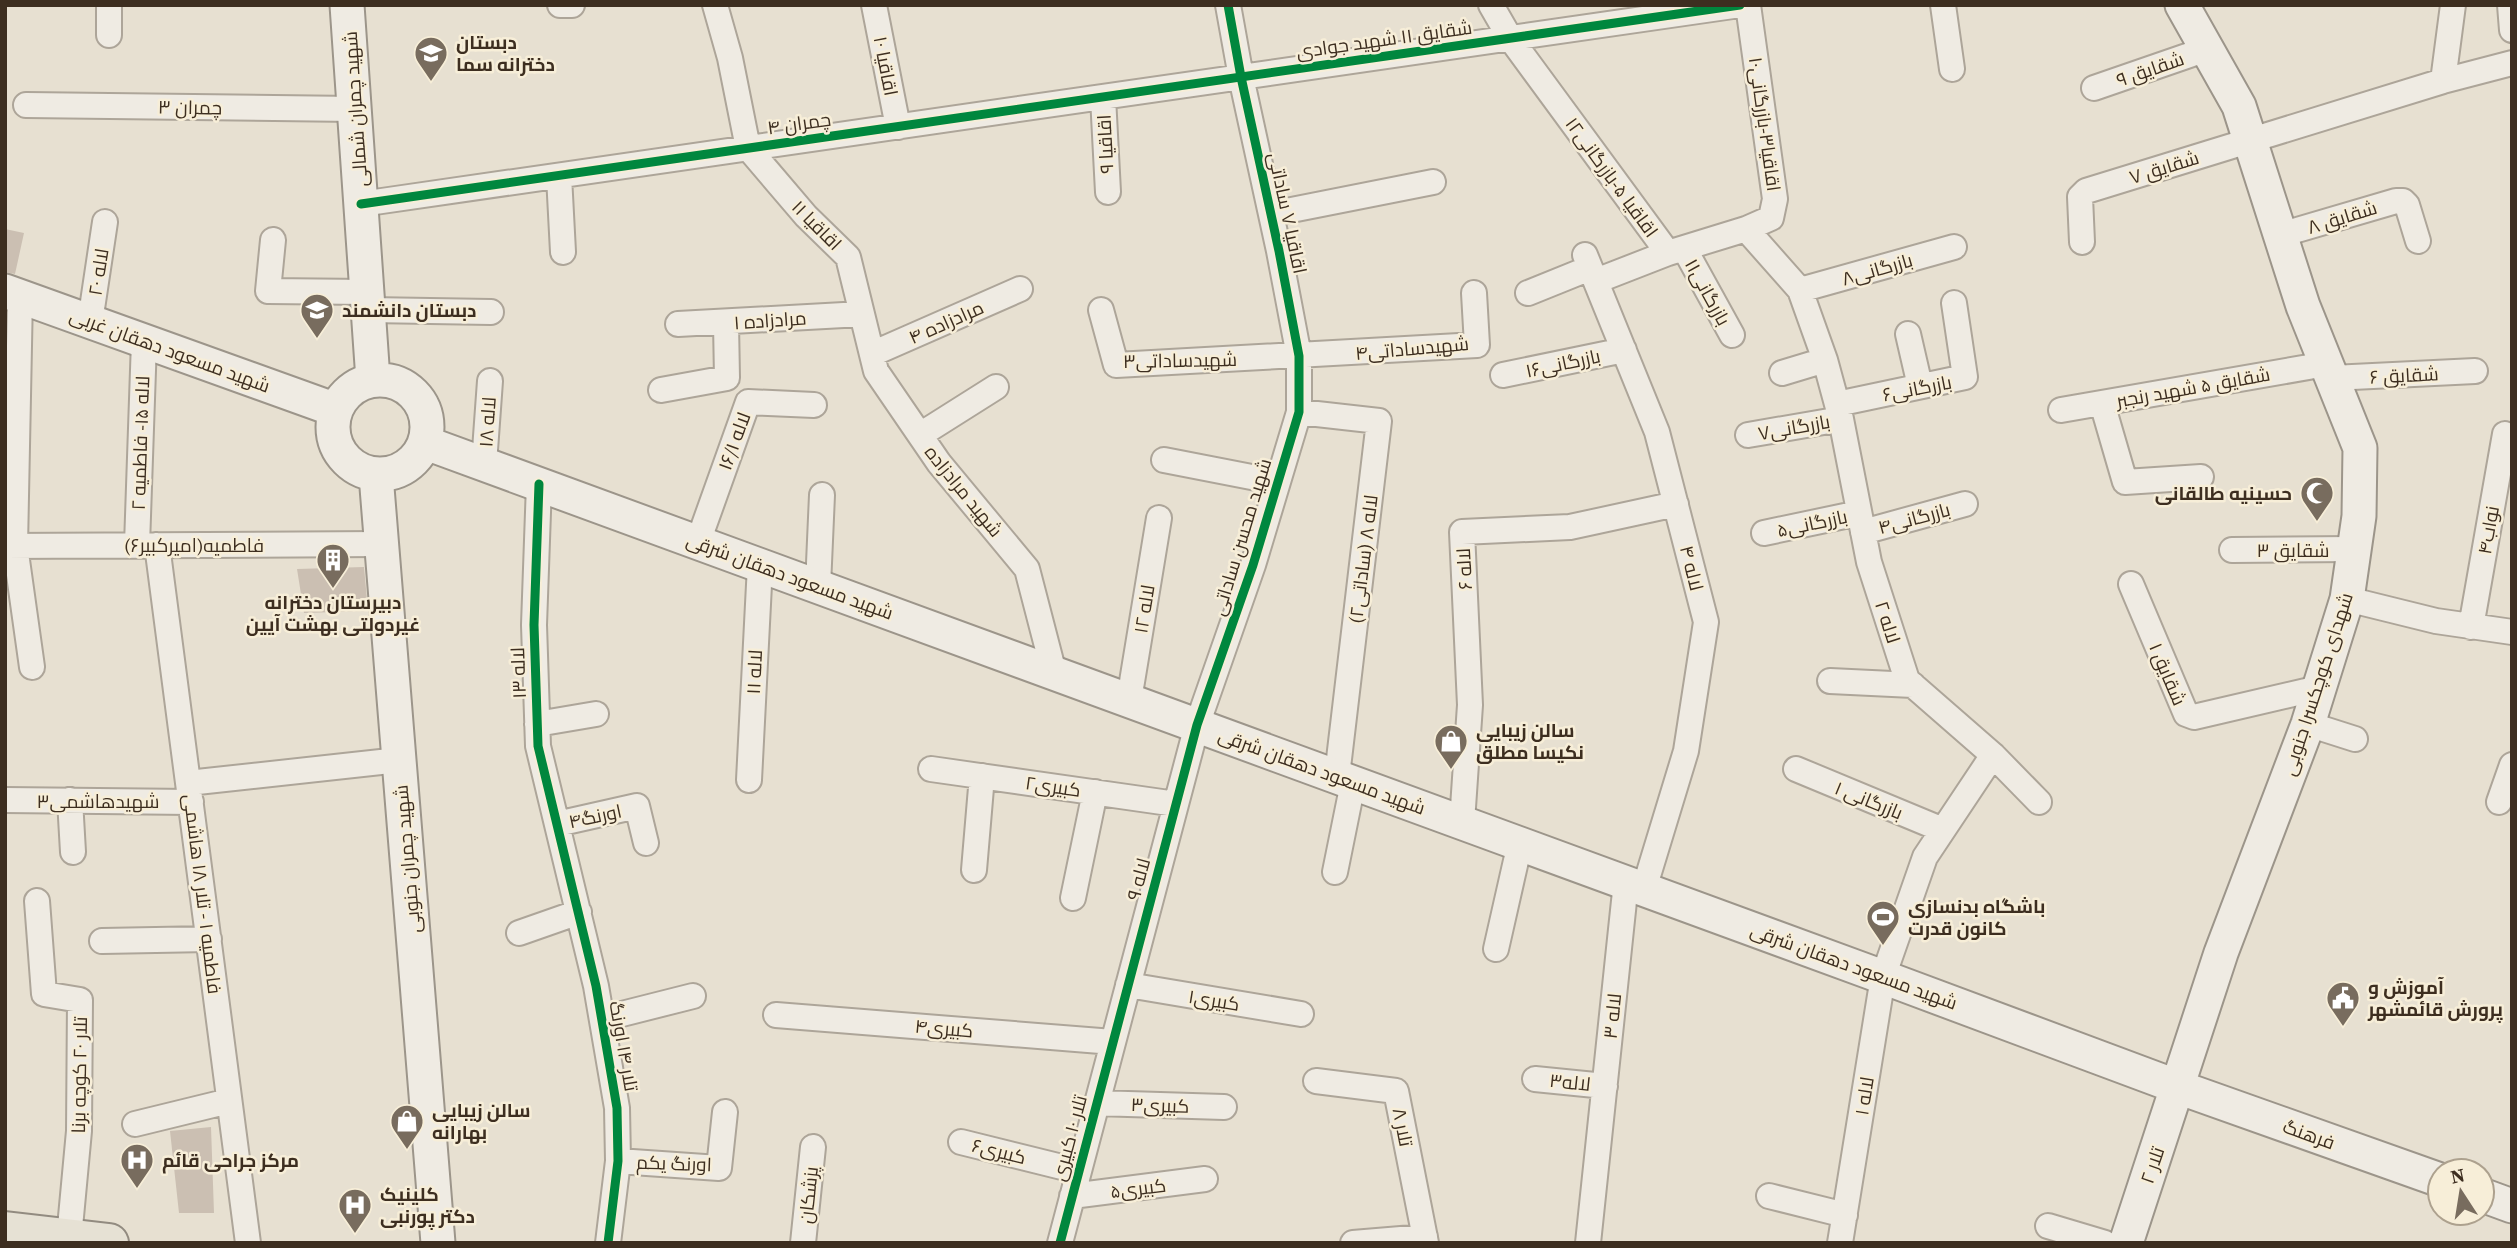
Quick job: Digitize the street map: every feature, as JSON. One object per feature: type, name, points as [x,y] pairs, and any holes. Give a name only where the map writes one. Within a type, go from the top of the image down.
[{"type":"main road","name":"شهید چمران شمالی","points":[[347,5],[373,380]]},
{"type":"main road","name":"شهدای کوچکسرا جنوبی","points":[[2178,1087],[2221,953],[2308,724],[2347,599],[2358,516],[2360,448],[2303,306],[2239,106],[2182,5]]},
{"type":"main road","name":"شهید مسعود دهقان غربی","points":[[12,294],[335,410]]},
{"type":"main road","points":[[373,380],[390,380],[405,386],[418,397],[425,411],[428,427],[426,443],[407,467],[392,474],[376,475],[359,470],[345,460],[335,445],[332,427],[335,410],[350,390],[373,380]]},
{"type":"main road","name":"شهید مسعود دهقان شرقی","points":[[426,443],[2178,1087]]},
{"type":"main road","name":"شهید چمران جنوبی","points":[[376,475],[438,1243]]},
{"type":"main road","name":"فرهنگ","points":[[2178,1087],[2426,1175]]},
{"type":"main road","name":"تلار ۲","points":[[2126,1243],[2178,1087]]},
{"type":"main road","points":[[5,1231],[108,1243]]},
{"type":"street","points":[[109,5],[109,36]]},
{"type":"street","points":[[560,5],[572,5]]},
{"type":"street","points":[[715,5],[730,58],[748,148]]},
{"type":"street","name":"اقاقیا ۱۰","points":[[874,5],[898,127]]},
{"type":"street","name":"اقاقیا ۷ ساداتی","points":[[1227,5],[1299,356]]},
{"type":"street","name":"اقاقیا ۵-بازرگانی۱۲","points":[[1491,5],[1510,38],[1676,251],[1590,268],[1528,293]]},
{"type":"street","name":"شقایق ۱۱ شهید جوادی","points":[[1241,77],[1510,38],[1624,13],[1740,5]]},
{"type":"street","name":"اقاقیا۳-بازرگانی۱۰","points":[[1676,251],[1746,229],[1771,218],[1775,199],[1748,5]]},
{"type":"street","points":[[1943,5],[1952,69]]},
{"type":"street","points":[[2442,81],[2453,5]]},
{"type":"street","points":[[2510,5],[2512,30]]},
{"type":"street","name":"شقایق ۹","points":[[2094,88],[2207,49]]},
{"type":"street","name":"شقایق ۷","points":[[2081,242],[2080,197],[2086,191],[2442,81],[2512,63]]},
{"type":"street","name":"چمران ۴","points":[[361,204],[1241,77]]},
{"type":"street","name":"اقاقیا ۹","points":[[1102,97],[1108,191]]},
{"type":"street","name":"چمران ۳","points":[[26,105],[355,109]]},
{"type":"street","name":"اقاقیا ۱۱","points":[[748,148],[806,216],[848,257],[862,314]]},
{"type":"street","points":[[559,176],[563,252]]},
{"type":"street","points":[[1271,214],[1433,181]]},
{"type":"street","name":"شقایق ۸","points":[[2280,235],[2403,201],[2407,205],[2418,241]]},
{"type":"street","name":"لاله ۲۰","points":[[90,322],[105,222]]},
{"type":"street","name":"لاله ۲","points":[[1746,229],[1800,290],[1825,360],[1839,412],[1869,562],[1907,680],[1993,755],[2039,802]]},
{"type":"street","points":[[272,240],[268,291],[491,312]]},
{"type":"street","name":"بازرگانی۸","points":[[1800,290],[1954,247]]},
{"type":"street","name":"بازرگانی۱۱","points":[[1676,251],[1732,335]]},
{"type":"street","name":"لاله ۴","points":[[1590,268],[1657,432],[1706,622],[1686,751],[1635,886]]},
{"type":"street","name":"مرادزاده ۴","points":[[872,354],[1020,289]]},
{"type":"street","name":"شهیدساداتی۴","points":[[1299,356],[1477,345],[1474,293]]},
{"type":"street","points":[[12,294],[10,546],[32,667]]},
{"type":"street","name":"بازرگانی۶","points":[[1839,412],[1920,386],[1965,376],[1954,303]]},
{"type":"street","name":"شهیدساداتی۳","points":[[1101,310],[1116,365],[1299,356]]},
{"type":"street","name":"مرادزاده ۱","points":[[678,324],[862,314]]},
{"type":"street","name":"شهید مرادزاده","points":[[862,314],[876,371],[939,463],[1027,569],[1054,673]]},
{"type":"street","points":[[661,390],[727,377],[726,323]]},
{"type":"street","points":[[1908,334],[1920,386]]},
{"type":"street","name":"لاله ۱۵- فاطمیه ۲","points":[[144,341],[147,545]]},
{"type":"street","name":"بازرگانی۱۶","points":[[1503,375],[1624,350]]},
{"type":"street","name":"شهید محسن ساداتی","points":[[1197,725],[1253,565],[1299,412],[1299,356]]},
{"type":"street","points":[[1782,373],[1825,360]]},
{"type":"street","name":"شقایق ۶","points":[[2329,371],[2475,371]]},
{"type":"street","name":"شقایق ۵ شهید رنجبر","points":[[2061,410],[2329,371]]},
{"type":"street","name":"لاله ۱۸","points":[[484,464],[490,380]]},
{"type":"street","points":[[920,435],[996,387]]},
{"type":"street","name":"لاله ۱۶/۱","points":[[698,542],[748,402],[814,405]]},
{"type":"street","points":[[2102,403],[2125,482],[2201,477]]},
{"type":"street","name":"لاله ۸ (ساداتی۲)","points":[[1299,412],[1379,421],[1345,779]]},
{"type":"street","name":"بازرگانی۷","points":[[1748,435],[1839,412]]},
{"type":"street","name":"نواب۴","points":[[2470,627],[2505,434]]},
{"type":"street","points":[[1164,460],[1276,482]]},
{"type":"street","name":"لاله ۱۳","points":[[538,484],[534,625],[538,746],[566,858]]},
{"type":"street","points":[[818,586],[822,495]]},
{"type":"street","name":"بازرگانی۴","points":[[1861,523],[1965,504]]},
{"type":"street","name":"لاله ۶","points":[[1462,822],[1470,705],[1462,533],[1570,527],[1676,505]]},
{"type":"street","name":"لاله ۱۲","points":[[1129,700],[1159,518]]},
{"type":"street","name":"بازرگانی۵","points":[[1764,533],[1861,523]]},
{"type":"street","name":"فاطمیه(امیرکبیر۶)","points":[[10,546],[382,544]]},
{"type":"street","name":"فاطمیه ۱ - تلار ۱۸ هاشمی","points":[[147,545],[189,792],[248,1243]]},
{"type":"street","name":"شقایق ۳","points":[[2232,550],[2354,549]]},
{"type":"street","name":"لاله ۱۱","points":[[749,780],[760,565]]},
{"type":"street","name":"شقایق ۱","points":[[2131,584],[2186,714],[2194,717],[2319,688]]},
{"type":"street","points":[[2347,599],[2436,621],[2512,632]]},
{"type":"street","points":[[1830,681],[1913,685]]},
{"type":"street","points":[[537,724],[596,714]]},
{"type":"street","points":[[2308,724],[2355,739]]},
{"type":"street","name":"لاله ۹","points":[[1113,1042],[1197,725]]},
{"type":"street","points":[[1883,977],[1925,857],[1993,755]]},
{"type":"street","name":"شهیدهاشمی۳","points":[[5,800],[70,800],[189,792],[399,760]]},
{"type":"street","points":[[2499,802],[2512,765]]},
{"type":"street","name":"کبیری۲","points":[[931,769],[1176,804]]},
{"type":"street","name":"بازرگانی ۱","points":[[1796,769],[1943,830]]},
{"type":"street","points":[[974,870],[982,776]]},
{"type":"street","points":[[1335,873],[1345,779]]},
{"type":"street","points":[[1073,898],[1095,792]]},
{"type":"street","points":[[70,800],[73,852]]},
{"type":"street","name":"اورنگ۴","points":[[557,824],[637,806],[646,843]]},
{"type":"street","points":[[1496,949],[1520,844]]},
{"type":"street","name":"تلار ۱۴ اورنگ","points":[[566,858],[602,1019],[617,1108],[618,1161],[608,1243]]},
{"type":"street","name":"لاله ۳","points":[[1588,1243],[1605,1086],[1635,886]]},
{"type":"street","name":"تلار ۲۰ کوچه برنا","points":[[37,901],[44,994],[80,1000],[79,1131],[69,1238]]},
{"type":"street","points":[[519,933],[579,912]]},
{"type":"street","points":[[102,940],[209,939]]},
{"type":"street","name":"لاله ۱","points":[[1840,1243],[1883,977]]},
{"type":"street","name":"کبیری۱","points":[[1128,985],[1301,1014]]},
{"type":"street","points":[[602,1019],[693,996]]},
{"type":"street","name":"کبیری۴","points":[[776,1014],[1113,1042]]},
{"type":"street","name":"تلار ۱۰ کبیری","points":[[1060,1243],[1113,1042]]},
{"type":"street","name":"لاله۳","points":[[1535,1079],[1605,1086]]},
{"type":"street","name":"تلار ۸","points":[[1316,1081],[1396,1091],[1425,1240]]},
{"type":"street","points":[[135,1124],[229,1101]]},
{"type":"street","name":"کبیری۳","points":[[1096,1103],[1224,1107]]},
{"type":"street","name":"اورنگ یکم","points":[[618,1161],[719,1168],[725,1112]]},
{"type":"street","name":"کبیری۶","points":[[961,1142],[1078,1171]]},
{"type":"street","name":"پزشکان","points":[[803,1243],[813,1147]]},
{"type":"street","name":"کبیری۵","points":[[1072,1196],[1205,1179]]},
{"type":"street","points":[[1769,1196],[1844,1215]]},
{"type":"street","points":[[2048,1226],[2105,1243]]},
{"type":"street","points":[[1353,1243],[1425,1240]]},
{"type":"building","points":[[5,229],[24,233],[15,274],[5,272]]},
{"type":"building","name":"دبیرستان دخترانه غیردولتی بهشت آیین","points":[[364,567],[368,611],[304,613],[297,569]]},
{"type":"building","points":[[211,1127],[214,1213],[179,1213],[170,1131]]},
{"type":"cycle path","points":[[1060,1243],[1197,725],[1253,565],[1299,412],[1299,356],[1228,5]]},
{"type":"cycle path","points":[[361,204],[1740,5]]},
{"type":"cycle path","points":[[539,484],[534,625],[538,746],[596,986],[617,1108],[618,1161],[608,1243]]},
{"type":"place","name":"دبستان دخترانه سما","points":[[431,83]]},
{"type":"place","name":"دبستان دانشمند","points":[[317,340]]},
{"type":"place","name":"حسینیه طالقانی","points":[[2317,523]]},
{"type":"place","name":"دبیرستان دخترانه غیردولتی بهشت آیین","points":[[333,590]]},
{"type":"place","name":"سالن زیبایی نکیسا مطلق","points":[[1451,771]]},
{"type":"place","name":"باشگاه بدنسازی کانون قدرت","points":[[1883,947]]},
{"type":"place","name":"آموزش و پرورش قائمشهر","points":[[2343,1028]]},
{"type":"place","name":"سالن زیبایی بهارانه","points":[[407,1151]]},
{"type":"place","name":"مرکز جراحی قائم","points":[[137,1190]]},
{"type":"place","name":"کلینیک دکتر پورنبی","points":[[355,1235]]}]
